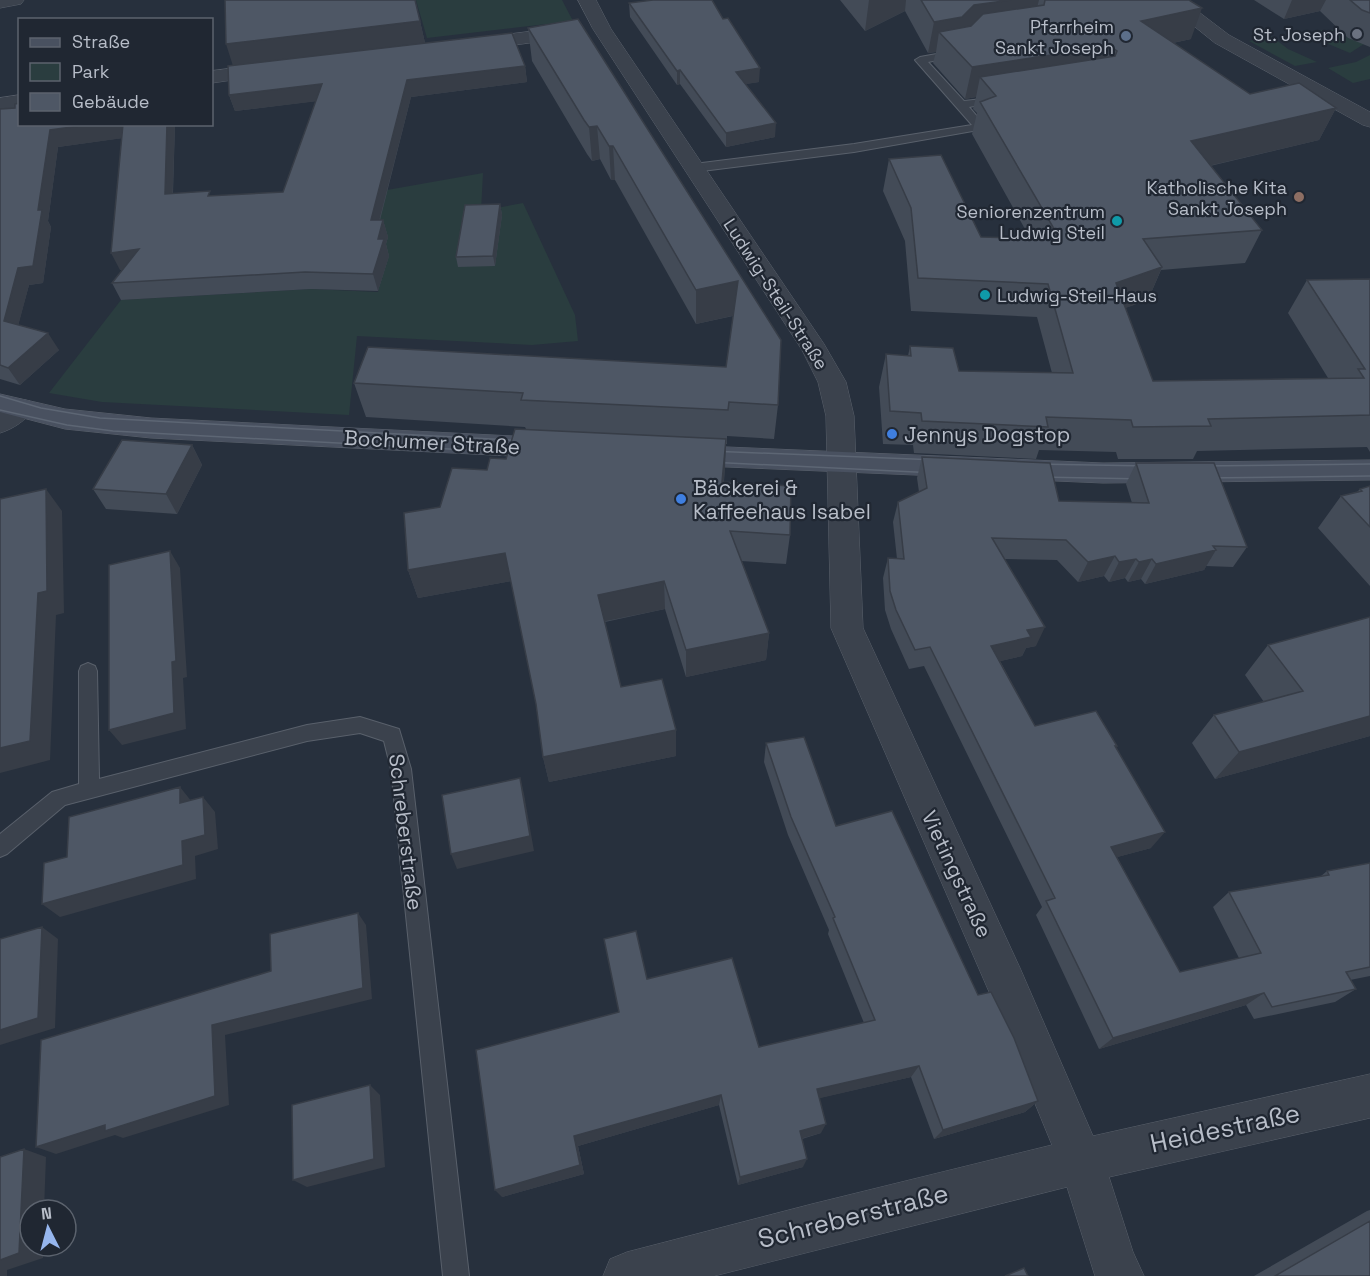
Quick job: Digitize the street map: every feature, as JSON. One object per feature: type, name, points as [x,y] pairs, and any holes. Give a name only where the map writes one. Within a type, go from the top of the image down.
[{"type":"main road","name":"Bochumer Straße","points":[[7,411],[150,428],[577,449]]},
{"type":"main road","points":[[648,453],[1103,473],[1370,470]]},
{"type":"street","points":[[0,4],[15,0]]},
{"type":"street","name":"Ludwig-Steil-Straße","points":[[587,0],[602,29],[827,371],[837,398],[840,463]]},
{"type":"street","points":[[1171,0],[1222,39],[1370,121]]},
{"type":"street","points":[[448,47],[602,29]]},
{"type":"street","points":[[213,77],[289,67]]},
{"type":"street","points":[[0,104],[18,101]]},
{"type":"street","name":"Vietingstraße","points":[[840,463],[847,628],[1006,982],[1081,1160],[1112,1259],[1120,1276]]},
{"type":"street","name":"Heidestraße","points":[[1081,1160],[1370,1096]]},
{"type":"street","name":"Schreberstraße","points":[[627,1276],[740,1245],[1081,1160]]},
{"type":"lane","points":[[694,168],[854,148],[980,127],[920,60],[960,52],[966,46]]},
{"type":"lane","points":[[961,105],[1007,98]]},
{"type":"lane","points":[[88,671],[89,791]]},
{"type":"lane","name":"Schreberstraße","points":[[0,847],[59,798],[307,733],[360,725],[392,735],[401,769],[456,1276]]},
{"type":"green space","points":[[416,0],[562,0],[573,21],[427,38]]},
{"type":"green space","points":[[1314,30],[1339,30],[1348,38],[1364,44],[1350,53],[1326,43]]},
{"type":"green space","points":[[1271,36],[1288,49],[1317,62],[1295,66],[1249,41]]},
{"type":"green space","points":[[1370,55],[1370,79],[1353,83],[1328,68],[1356,62]]},
{"type":"green space","points":[[483,173],[481,211],[523,203],[575,315],[578,341],[532,345],[357,336],[349,415],[102,402],[49,393],[121,300],[311,289],[378,292],[380,283],[364,282],[387,190]]},
{"type":"building","points":[[225,0],[415,0],[420,21],[226,44]]},
{"type":"building","points":[[653,0],[712,0],[723,19],[728,18],[760,68],[736,72],[776,123],[726,133],[680,70],[677,71],[629,3]]},
{"type":"building","points":[[921,0],[1011,0],[974,5],[962,17],[934,22]]},
{"type":"building","points":[[1045,0],[1189,0],[1202,8],[1141,21],[1250,94],[1299,83],[1336,108],[1191,141],[1262,230],[1143,239],[1162,267],[1116,283],[1153,381],[1364,378],[1358,369],[1365,369],[1307,280],[1370,279],[1370,415],[1208,419],[1211,426],[1133,427],[1131,420],[1046,417],[1048,427],[922,421],[921,413],[890,411],[886,354],[911,356],[910,346],[953,348],[959,371],[1073,373],[1048,284],[918,278],[911,208],[889,159],[941,155],[981,237],[1060,239],[980,102],[996,96],[980,77],[1115,56],[1117,51],[1110,46],[972,67],[939,32],[971,26],[983,14],[1044,5]]},
{"type":"building","points":[[1350,0],[1370,0],[1370,13],[1362,10]]},
{"type":"building","points":[[578,19],[781,340],[778,405],[729,402],[728,410],[521,400],[523,393],[354,383],[368,347],[726,367],[738,281],[696,290],[613,146],[609,146],[597,126],[589,127],[528,28]]},
{"type":"building","points":[[512,33],[525,66],[407,80],[371,220],[383,220],[378,239],[384,239],[373,274],[305,272],[112,283],[139,249],[111,253],[123,126],[167,126],[165,194],[210,191],[208,196],[283,192],[322,84],[229,95],[228,66]]},
{"type":"building","points":[[18,103],[18,126],[79,126],[50,130],[38,210],[42,210],[33,266],[18,268],[4,321],[48,333],[8,368],[0,365],[0,109],[15,108],[15,104]]},
{"type":"building","points":[[500,204],[493,256],[456,257],[465,205]]},
{"type":"building","points":[[515,429],[726,439],[722,482],[791,486],[790,535],[730,531],[769,633],[686,650],[664,581],[598,595],[621,687],[662,679],[676,730],[543,757],[536,704],[505,553],[408,570],[404,513],[440,507],[452,468],[487,470],[490,458],[506,459]]},
{"type":"building","points":[[122,440],[192,445],[166,494],[93,489]]},
{"type":"building","points":[[922,457],[1050,463],[1059,501],[1149,503],[1136,463],[1214,463],[1247,547],[1213,546],[1216,550],[1156,564],[1152,559],[1139,562],[1136,559],[1119,562],[1115,556],[1088,562],[1066,540],[992,538],[1045,627],[1027,630],[1031,637],[991,646],[1035,726],[1096,711],[1117,746],[1115,746],[1165,832],[1111,847],[1180,972],[1261,953],[1229,892],[1329,875],[1327,871],[1370,863],[1370,967],[1346,972],[1356,989],[1272,1007],[1264,993],[1113,1038],[1046,901],[1055,898],[930,647],[915,650],[896,610],[890,591],[888,558],[904,559],[898,502],[927,488]]},
{"type":"building","points":[[1370,486],[1370,527],[1341,496],[1362,491],[1360,489]]},
{"type":"building","points":[[46,489],[47,591],[38,593],[30,741],[0,748],[0,499]]},
{"type":"building","points":[[170,551],[176,661],[172,662],[174,713],[109,730],[109,565]]},
{"type":"building","points":[[1370,617],[1370,716],[1239,752],[1214,715],[1303,691],[1268,645]]},
{"type":"building","points":[[804,737],[836,826],[892,811],[978,995],[991,992],[1014,1038],[1038,1101],[943,1130],[919,1066],[817,1089],[826,1124],[800,1131],[807,1159],[740,1177],[721,1095],[574,1136],[580,1165],[495,1190],[476,1050],[619,1012],[604,939],[636,931],[647,979],[732,958],[759,1047],[875,1020],[833,918],[835,917],[791,817],[766,743]]},
{"type":"building","points":[[520,778],[530,836],[451,854],[442,795]]},
{"type":"building","points":[[180,787],[180,803],[203,797],[205,835],[182,841],[183,865],[42,904],[44,863],[67,857],[69,817]]},
{"type":"building","points":[[358,913],[363,988],[212,1025],[215,1096],[105,1131],[105,1125],[36,1147],[41,1040],[271,971],[270,934]]},
{"type":"building","points":[[42,927],[38,1018],[0,1030],[0,939]]},
{"type":"building","points":[[370,1085],[374,1159],[293,1180],[292,1105]]},
{"type":"building","points":[[24,1149],[22,1198],[18,1198],[18,1253],[0,1260],[0,1157]]},
{"type":"building","points":[[1370,1221],[1370,1276],[1275,1276]]},
{"type":"building","points":[[1024,1268],[1028,1276],[1005,1276]]},
{"type":"tram line","points":[[0,396],[41,408],[100,418],[528,441]]},
{"type":"tram line","points":[[0,410],[67,425],[113,431],[525,453]]},
{"type":"tram line","points":[[710,451],[938,460]]},
{"type":"tram line","points":[[708,462],[936,473]]},
{"type":"tram line","points":[[1034,464],[1151,466]]},
{"type":"tram line","points":[[1199,466],[1370,464]]},
{"type":"tram line","points":[[1203,478],[1370,476]]},
{"type":"tram line","points":[[1038,477],[1146,479]]},
{"type":"place","name":"St. Joseph","points":[[1357,34]]},
{"type":"place","name":"Pfarrheim Sankt Joseph","points":[[1126,36]]},
{"type":"place","name":"Katholische Kita Sankt Joseph","points":[[1299,197]]},
{"type":"place","name":"Seniorenzentrum Ludwig Steil","points":[[1117,221]]},
{"type":"place","name":"Ludwig-Steil-Haus","points":[[985,295]]},
{"type":"place","name":"Jennys Dogstop","points":[[892,434]]},
{"type":"place","name":"Bäckerei & Kaffeehaus Isabel","points":[[681,499]]}]
